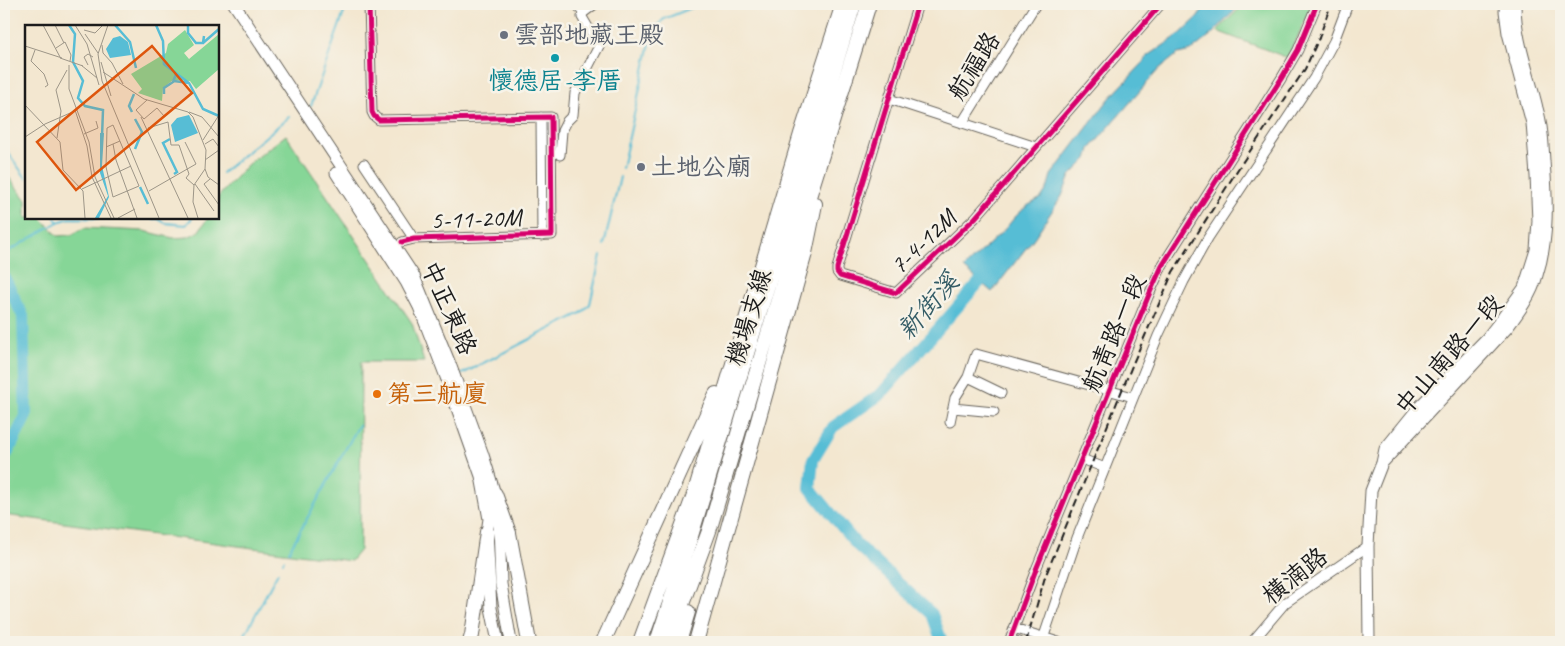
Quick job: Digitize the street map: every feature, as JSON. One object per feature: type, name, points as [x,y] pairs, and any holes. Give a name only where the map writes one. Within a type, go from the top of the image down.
[{"type":"highway","points":[[640,642],[695,492],[801,134],[843,4]]},
{"type":"highway","name":"機場支線","points":[[657,642],[854,4]]},
{"type":"highway","name":"機場支線","points":[[668,642],[709,531],[869,4]]},
{"type":"highway","points":[[679,642],[735,471],[816,199],[827,161],[832,124]]},
{"type":"highway","points":[[696,642],[805,252],[816,199]]},
{"type":"highway","points":[[604,642],[657,522],[732,365]]},
{"type":"highway","points":[[495,494],[509,533],[529,642]]},
{"type":"highway","points":[[470,642],[487,532]]},
{"type":"highway","points":[[633,642],[656,585],[669,561]]},
{"type":"main road","name":"中正東路","points":[[226,4],[406,282],[414,298],[446,377],[481,476],[489,519],[487,532],[491,608],[498,642]]},
{"type":"main road","name":"中正東路","points":[[234,4],[414,276],[450,364],[495,494],[499,522],[501,584],[512,642]]},
{"type":"main road","name":"中山南路一段","points":[[1369,642],[1368,546],[1371,491],[1382,463],[1385,449],[1420,407],[1487,338],[1512,307],[1524,288],[1536,250],[1538,233],[1537,194],[1532,123],[1508,33],[1505,12],[1506,4]]},
{"type":"main road","name":"中山南路一段","points":[[1382,463],[1507,328],[1524,303],[1537,277],[1546,228],[1542,132],[1538,109],[1517,33],[1515,4]]},
{"type":"street","points":[[369,4],[372,112],[379,120],[541,117],[542,236]]},
{"type":"street","points":[[560,155],[562,131],[573,114],[575,93],[579,84],[586,76],[586,71],[599,46],[582,18],[583,13],[577,4]]},
{"type":"street","points":[[583,13],[595,4]]},
{"type":"street","name":"7-4-12M","points":[[918,4],[837,268],[840,276],[896,292],[975,218],[1161,4]]},
{"type":"street","name":"航福路","points":[[962,123],[1036,4]]},
{"type":"street","name":"航青路一段","points":[[1009,641],[1162,266],[1281,79],[1298,50],[1317,4]]},
{"type":"street","name":"航青路一段","points":[[1042,640],[1077,538],[1158,336],[1191,268],[1208,238],[1314,78],[1334,41],[1348,4]]},
{"type":"street","points":[[889,99],[1036,147]]},
{"type":"street","name":"5-11-20M","points":[[402,242],[414,239],[552,235],[551,117],[541,117]]},
{"type":"street","points":[[364,164],[414,239]]},
{"type":"street","points":[[950,422],[955,398],[968,377],[976,354],[1133,397]]},
{"type":"street","points":[[968,377],[1000,393]]},
{"type":"street","points":[[953,408],[994,412]]},
{"type":"street","points":[[1082,459],[1105,468]]},
{"type":"street","name":"橫湳路","points":[[1252,642],[1285,603],[1368,546]]},
{"type":"street","points":[[1014,628],[1042,640],[1058,642]]},
{"type":"street","points":[[1009,641],[1019,642]]},
{"type":"green space","points":[[1244,4],[1311,4],[1288,58],[1217,31]]},
{"type":"green space","points":[[286,135],[412,323],[424,362],[361,362],[360,550],[351,561],[4,515],[4,171],[25,199],[25,219],[42,219],[58,236],[71,235],[84,228],[144,231],[173,238],[188,237],[198,232],[207,219],[219,219],[219,196],[247,165]]},
{"type":"water","points":[[1206,4],[1241,4],[1213,33],[1191,51],[1178,54],[1159,69],[1090,149],[1087,159],[1070,176],[1062,196],[1034,238],[992,292],[964,268],[1027,206],[1041,198],[1047,189],[1051,175],[1109,99],[1148,56],[1180,34],[1198,17]]},
{"type":"waterway","points":[[311,106],[347,4]]},
{"type":"waterway","points":[[622,168],[653,30],[664,19],[701,4]]},
{"type":"waterway","points":[[222,173],[289,117]]},
{"type":"waterway","points":[[4,147],[25,177]]},
{"type":"waterway","points":[[604,245],[620,177]]},
{"type":"waterway","points":[[4,257],[9,251],[58,222],[67,219]]},
{"type":"waterway","points":[[158,219],[165,223],[186,225],[191,219]]},
{"type":"waterway","points":[[462,374],[583,312],[590,304],[601,255]]},
{"type":"waterway","name":"新街溪","points":[[942,642],[932,614],[857,545],[810,488],[813,460],[833,427],[881,394],[990,270]]},
{"type":"waterway","points":[[4,277],[23,316],[26,416],[4,458]]},
{"type":"waterway","points":[[289,551],[359,425]]},
{"type":"waterway","points":[[241,642],[278,572]]},
{"type":"railway","points":[[1026,642],[1045,577],[1134,361],[1173,272],[1238,169],[1305,69],[1331,4]]},
{"type":"cycle path","points":[[369,4],[372,112],[379,120],[551,117],[552,235],[414,239],[402,242]]},
{"type":"cycle path","points":[[918,4],[837,268],[840,276],[896,293],[975,218],[1161,4]]},
{"type":"cycle path","points":[[1009,642],[1035,572],[1162,266],[1281,79],[1298,50],[1317,4]]},
{"type":"place","name":"雲部地藏王殿","points":[[504,35]]},
{"type":"place","name":"懷德居-李厝","points":[[555,58]]},
{"type":"place","name":"土地公廟","points":[[641,167]]},
{"type":"place","name":"第三航廈","points":[[377,394]]}]
